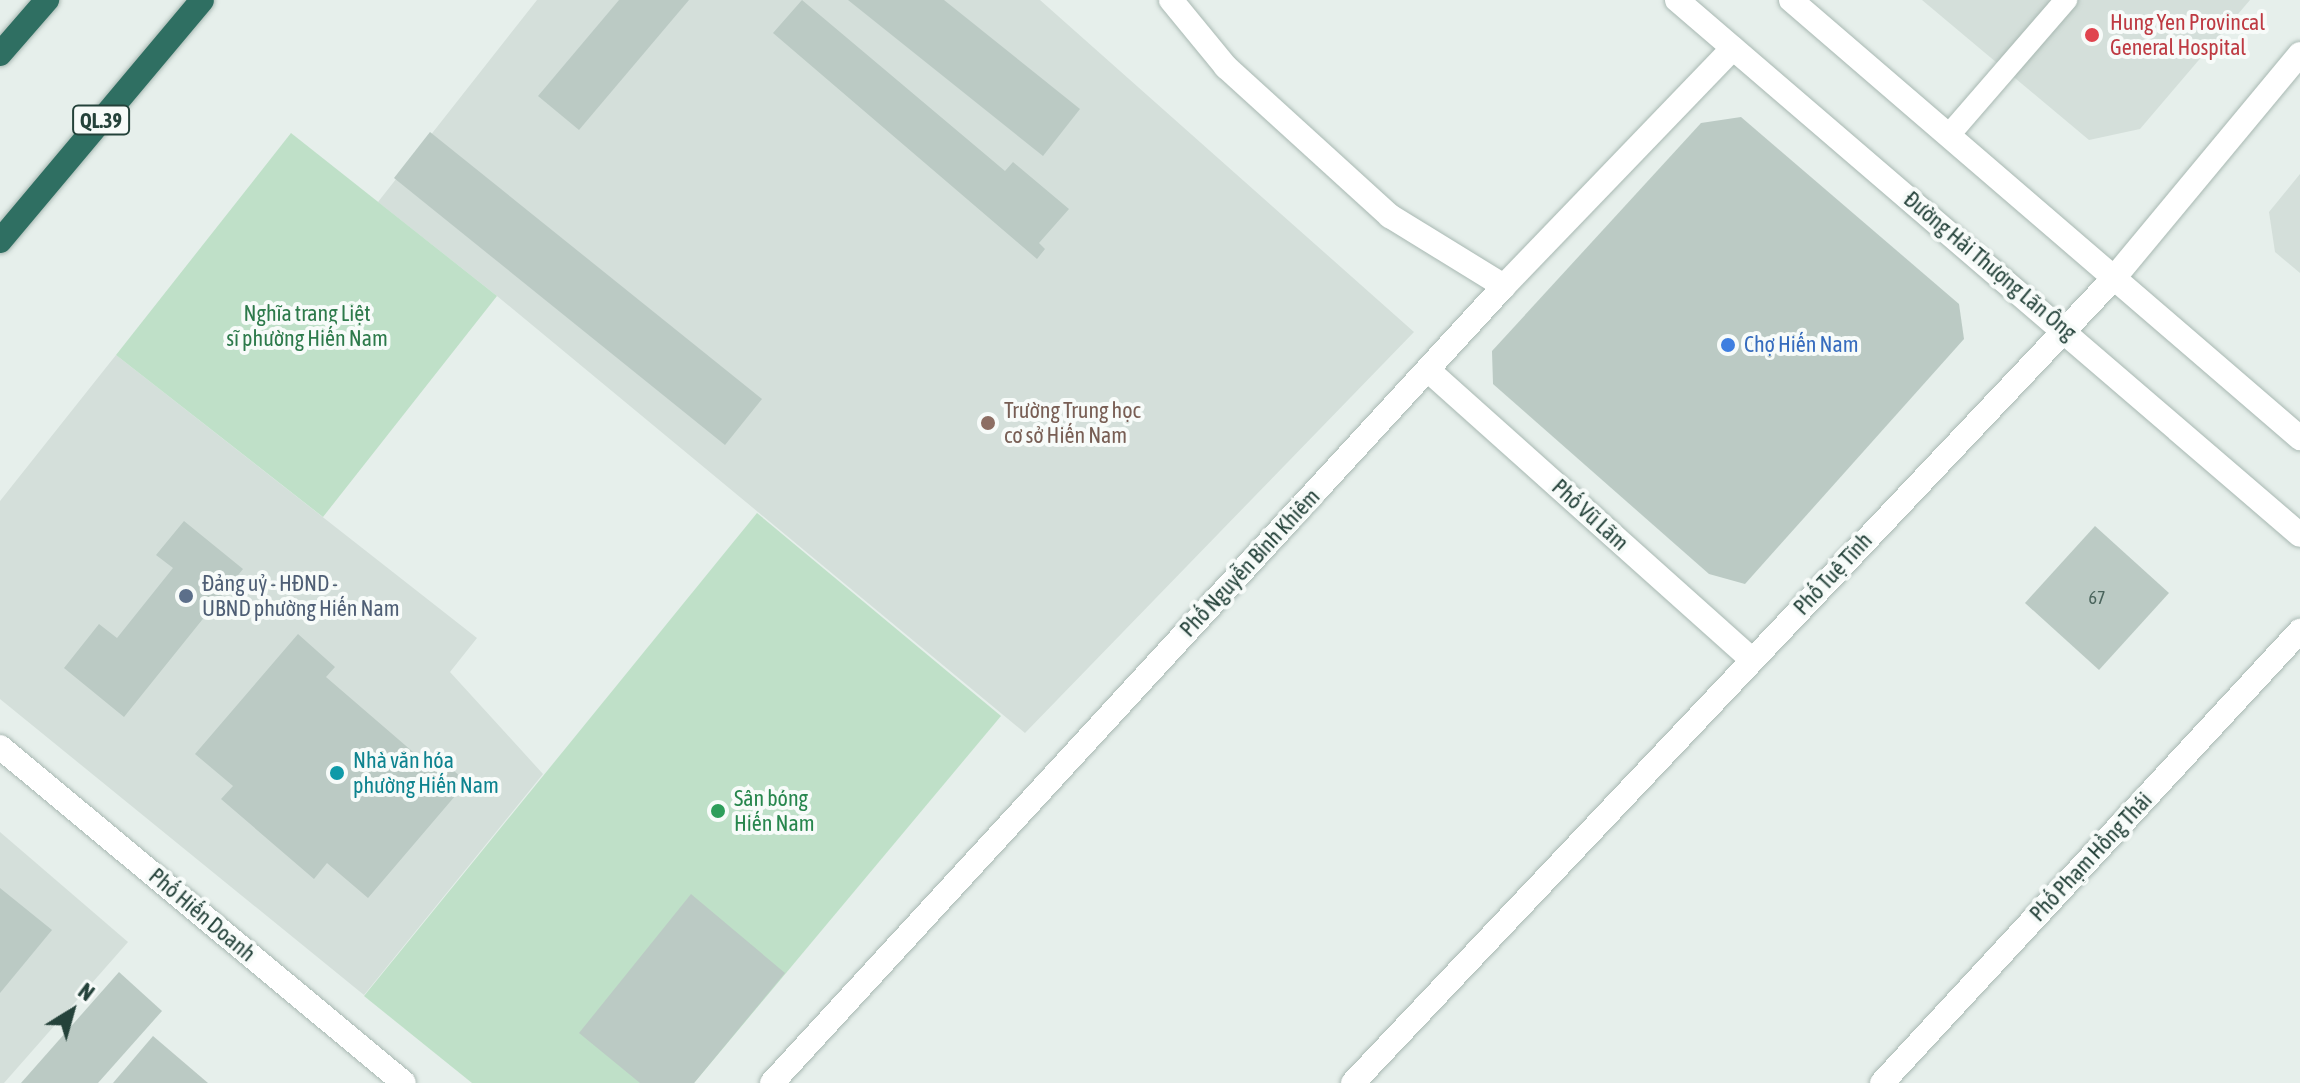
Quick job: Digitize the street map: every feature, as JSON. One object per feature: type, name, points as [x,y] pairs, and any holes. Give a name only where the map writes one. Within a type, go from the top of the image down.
[{"type":"highway","points":[[0,54],[47,0]]},
{"type":"highway","name":"QL.39","points":[[0,241],[202,0]]},
{"type":"street","points":[[1171,0],[1226,67],[1390,216],[1504,286]]},
{"type":"street","name":"Đường Hải Thượng Lãn Ông","points":[[1677,0],[2065,329],[2300,535]]},
{"type":"street","points":[[1791,0],[2300,438]]},
{"type":"street","name":"Phố Nguyễn Bỉnh Khiêm","points":[[772,1083],[1504,286],[1733,48]]},
{"type":"street","name":"Phố Tuệ Tĩnh","points":[[1353,1083],[2114,278],[2300,54]]},
{"type":"street","name":"Phố Vũ Lãm","points":[[1428,370],[1752,660]]},
{"type":"street","name":"Phố Phạm Hồng Thái","points":[[1882,1083],[2300,631]]},
{"type":"street","name":"Phố Hiến Doanh","points":[[0,747],[404,1083]]},
{"type":"lane","points":[[1949,135],[2066,0]]},
{"type":"shaded area","name":"Trường Trung học cơ sở Hiến Nam","points":[[537,0],[1040,0],[1414,332],[1025,733],[497,296],[378,202]]},
{"type":"shaded area","name":"Hung Yen Provincal General Hospital","points":[[1922,0],[2250,0],[2140,129],[2089,140]]},
{"type":"shaded area","points":[[2300,174],[2300,273],[2275,252],[2269,212]]},
{"type":"shaded area","points":[[116,355],[477,638],[450,672],[543,774],[364,995],[0,699],[0,501]]},
{"type":"shaded area","points":[[0,832],[128,942],[4,1083],[0,1083]]},
{"type":"green space","name":"Nghĩa trang Liệt sĩ phường Hiến Nam","points":[[291,133],[497,296],[323,517],[116,355]]},
{"type":"green space","name":"Sân bóng Hiến Nam","points":[[757,513],[1001,716],[694,1083],[472,1083],[364,996]]},
{"type":"building","points":[[619,0],[689,0],[579,130],[538,96]]},
{"type":"building","points":[[802,0],[1005,171],[1013,162],[1069,209],[1039,243],[1045,249],[1037,259],[773,33]]},
{"type":"building","points":[[848,0],[944,0],[1080,109],[1043,156]]},
{"type":"building","name":"Chợ Hiến Nam","points":[[1741,117],[1959,304],[1964,339],[1745,584],[1709,574],[1493,384],[1492,351],[1701,123]]},
{"type":"building","points":[[430,132],[762,399],[725,445],[394,178]]},
{"type":"building","name":"Đảng uỷ - HĐND - UBND phường Hiến Nam","points":[[184,521],[243,569],[124,717],[64,668],[99,624],[117,638],[173,568],[156,555]]},
{"type":"building","points":[[2095,526],[2169,593],[2099,670],[2025,603]]},
{"type":"building","name":"Nhà văn hóa phường Hiến Nam","points":[[298,634],[335,667],[326,677],[427,764],[435,755],[467,782],[368,898],[327,863],[314,879],[221,799],[233,786],[195,754]]},
{"type":"building","points":[[0,888],[52,930],[0,993]]},
{"type":"building","points":[[691,894],[785,973],[694,1083],[640,1083],[579,1033]]},
{"type":"building","points":[[119,972],[162,1011],[98,1083],[21,1083]]},
{"type":"building","points":[[153,1036],[208,1083],[113,1083]]},
{"type":"place","name":"Hung Yen Provincal General Hospital","points":[[2092,35]]},
{"type":"place","name":"Chợ Hiến Nam","points":[[1728,345]]},
{"type":"place","name":"Trường Trung học cơ sở Hiến Nam","points":[[988,423]]},
{"type":"place","name":"Đảng uỷ - HĐND - UBND phường Hiến Nam","points":[[186,596]]},
{"type":"place","name":"Nhà văn hóa phường Hiến Nam","points":[[337,773]]},
{"type":"place","name":"Sân bóng Hiến Nam","points":[[718,811]]}]
